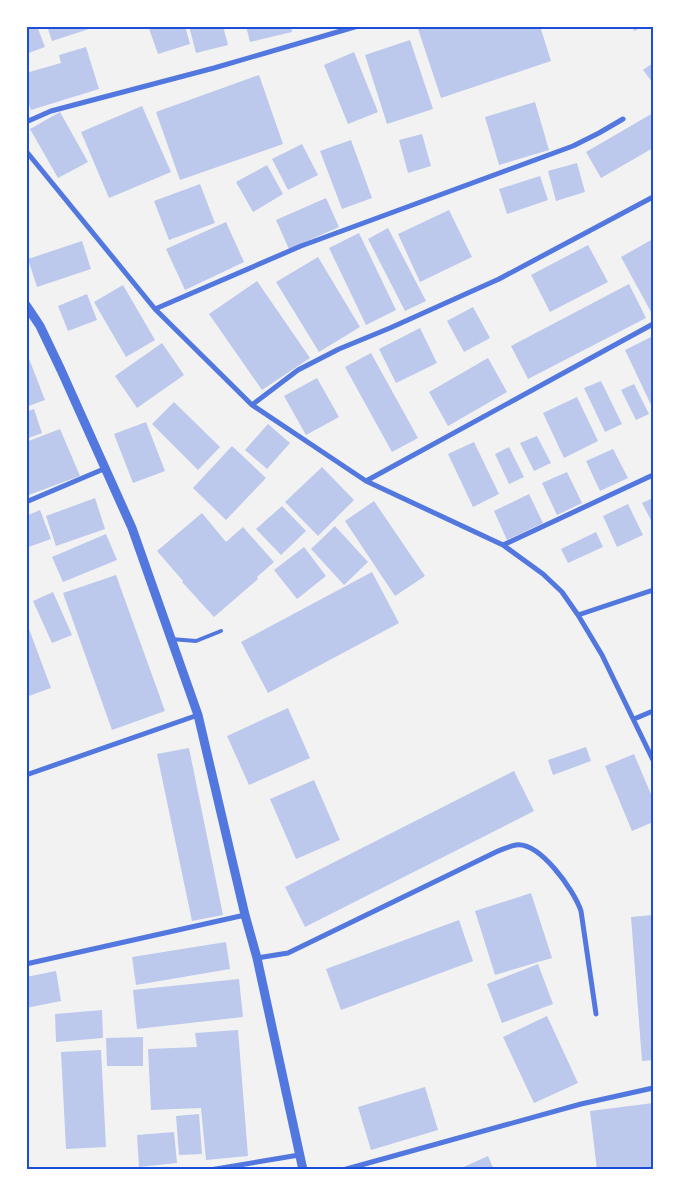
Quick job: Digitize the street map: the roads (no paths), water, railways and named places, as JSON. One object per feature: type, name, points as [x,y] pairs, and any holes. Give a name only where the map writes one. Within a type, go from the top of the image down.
[{"type":"street","points":[[26,122],[52,111],[214,68],[358,26]]},
{"type":"street","points":[[155,309],[301,246],[573,146],[623,119]]},
{"type":"street","points":[[26,151],[155,309],[252,405],[366,482],[503,545],[543,574],[562,592],[602,655],[653,760]]},
{"type":"street","points":[[252,405],[298,370],[339,349],[499,279],[653,197]]},
{"type":"street","points":[[26,305],[40,326],[132,528],[198,716],[257,958],[303,1170]]},
{"type":"street","points":[[366,482],[653,324]]},
{"type":"street","points":[[26,502],[106,468]]},
{"type":"street","points":[[503,545],[653,475]]},
{"type":"street","points":[[578,615],[653,590]]},
{"type":"street","points":[[634,719],[653,711]]},
{"type":"street","points":[[26,775],[198,716]]},
{"type":"street","points":[[257,958],[288,953],[498,851],[517,845],[536,850],[554,868],[579,903],[596,1014]]},
{"type":"street","points":[[26,964],[245,915]]},
{"type":"street","points":[[343,1170],[581,1104],[653,1088]]},
{"type":"street","points":[[210,1170],[300,1155]]},
{"type":"lane","points":[[171,639],[196,641],[221,631]]}]
